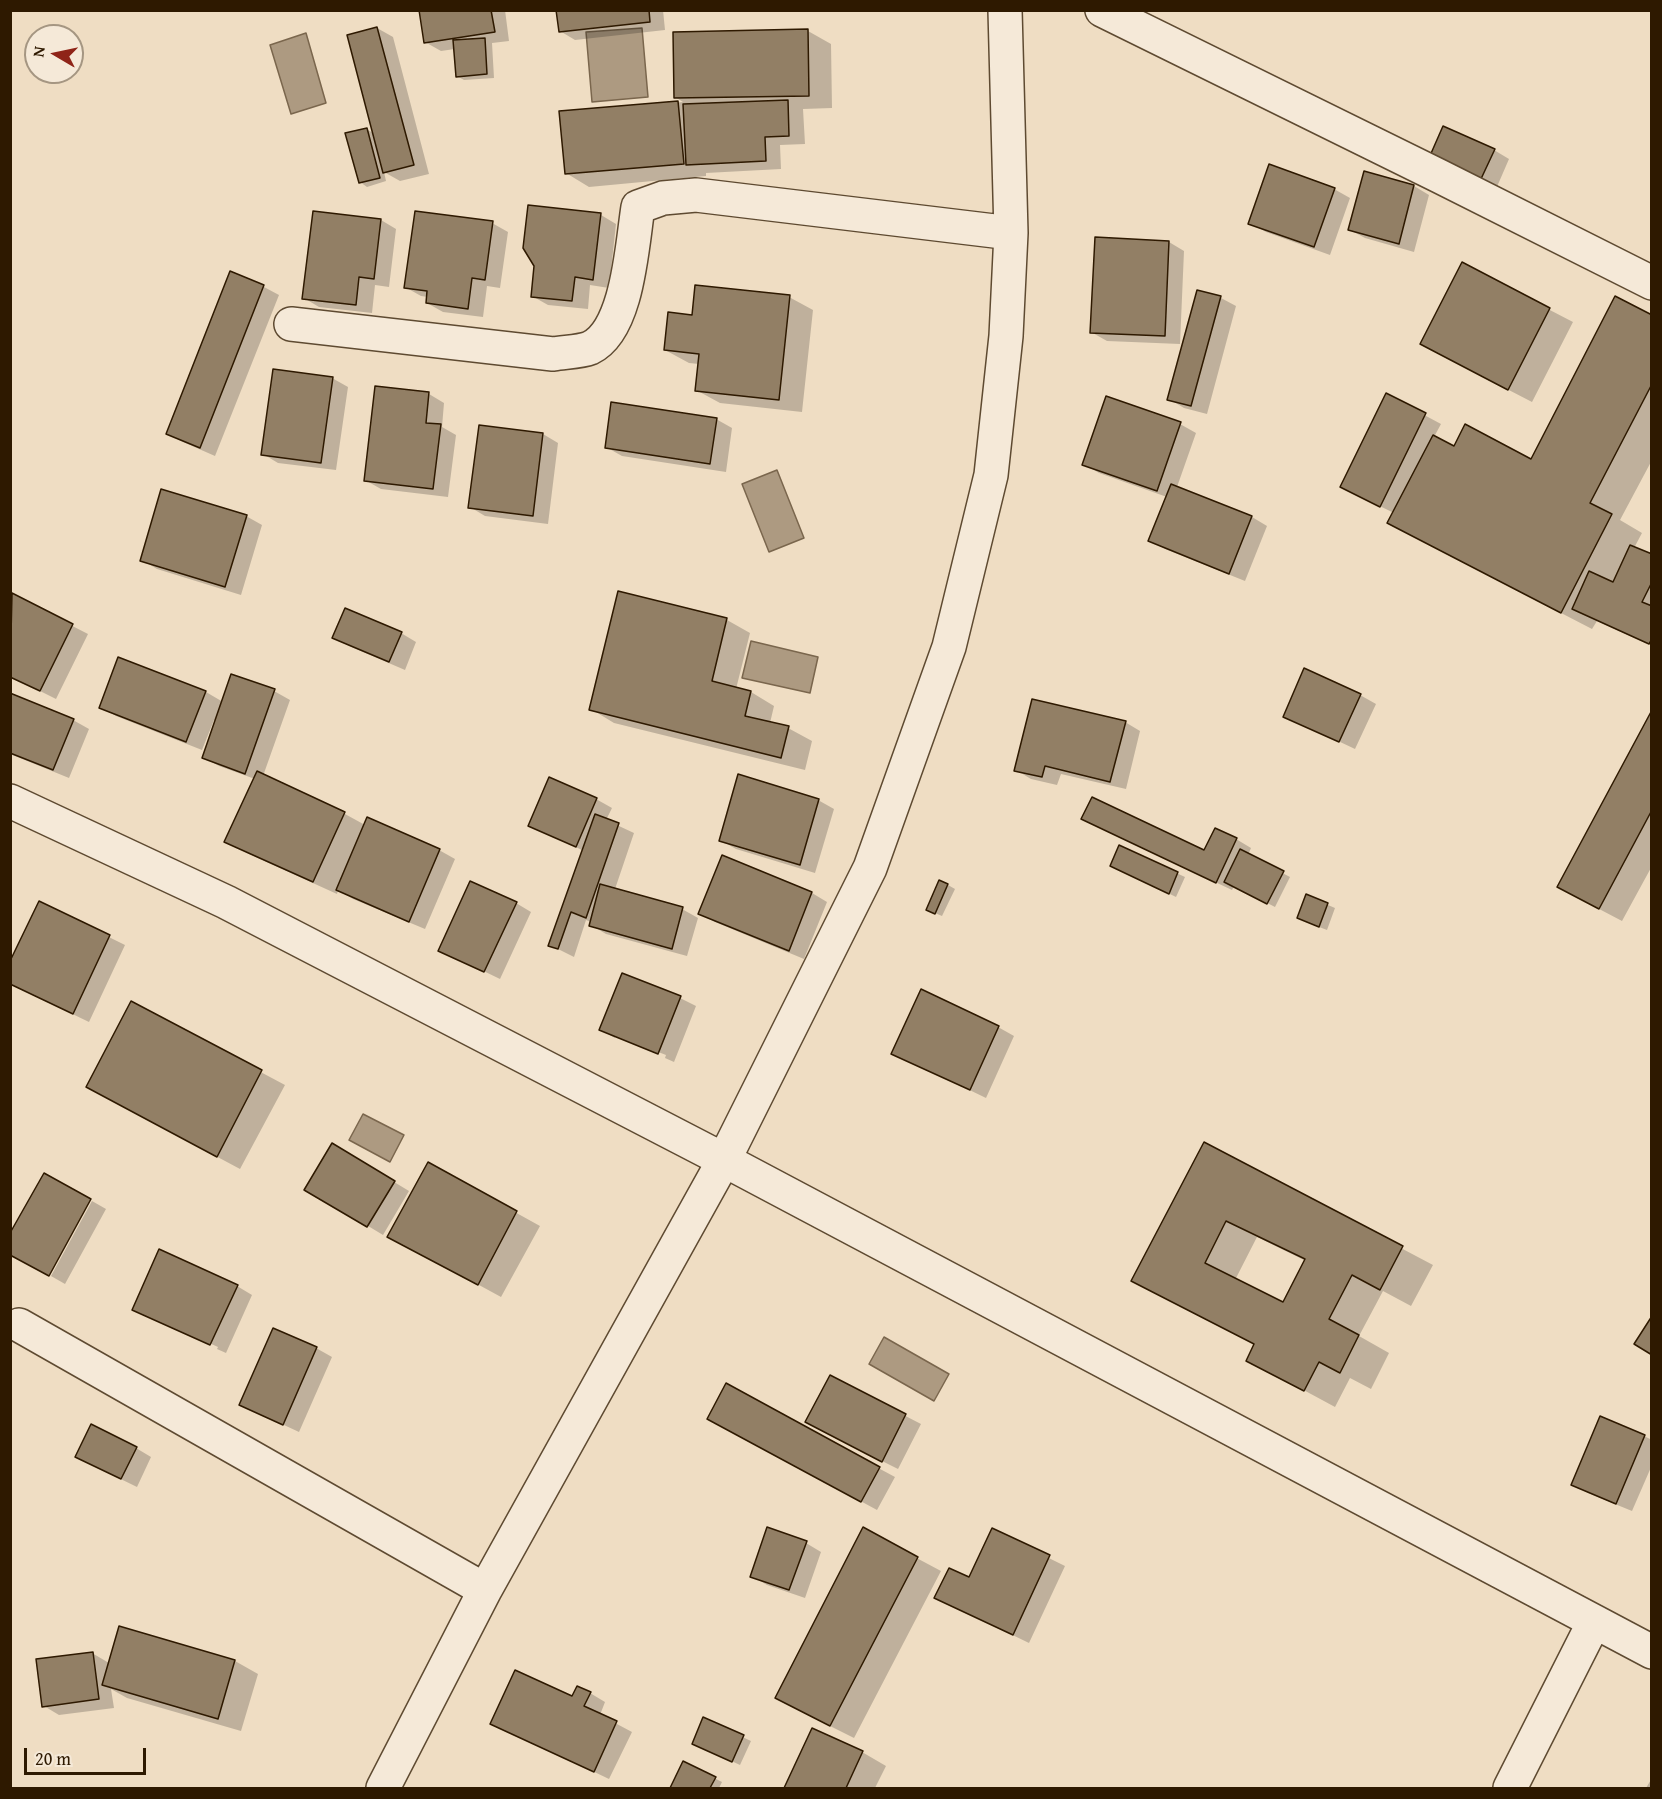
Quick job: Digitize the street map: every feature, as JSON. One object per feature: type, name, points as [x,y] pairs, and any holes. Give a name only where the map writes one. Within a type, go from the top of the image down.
[{"type":"street","points":[[383,1788],[485,1590],[724,1160],[870,868],[949,647],[991,475],[1006,336],[1011,233],[1005,10]]},
{"type":"street","points":[[1102,10],[1652,283]]},
{"type":"street","points":[[291,324],[553,354],[590,348],[609,331],[623,303],[638,207],[663,198],[696,195],[1011,233]]},
{"type":"street","points":[[10,801],[226,902],[724,1160],[1652,1652]]},
{"type":"street","points":[[19,1325],[485,1590]]},
{"type":"street","points":[[1510,1788],[1594,1622]]},
{"type":"shaded area","points":[[642,28],[648,97],[592,102],[586,32]]},
{"type":"shaded area","points":[[306,33],[326,103],[291,114],[270,45]]},
{"type":"shaded area","points":[[777,470],[804,538],[769,552],[742,484]]},
{"type":"shaded area","points":[[751,641],[818,657],[810,693],[742,678]]},
{"type":"shaded area","points":[[363,1114],[404,1135],[390,1162],[349,1140]]},
{"type":"shaded area","points":[[884,1337],[949,1374],[934,1401],[869,1364]]},
{"type":"building","points":[[419,10],[491,10],[495,32],[424,43]]},
{"type":"building","points":[[556,10],[649,10],[650,22],[559,32]]},
{"type":"building","points":[[377,27],[414,165],[383,173],[347,35]]},
{"type":"building","points":[[808,29],[809,96],[674,98],[673,32]]},
{"type":"building","points":[[485,38],[487,74],[456,77],[453,40]]},
{"type":"building","points":[[788,100],[789,136],[765,137],[766,161],[686,165],[683,104]]},
{"type":"building","points":[[678,101],[684,164],[565,174],[559,111]]},
{"type":"building","points":[[1443,126],[1495,149],[1480,181],[1429,158]]},
{"type":"building","points":[[367,128],[380,178],[359,183],[345,133]]},
{"type":"building","points":[[1269,164],[1335,188],[1314,247],[1248,224]]},
{"type":"building","points":[[1364,171],[1414,185],[1399,244],[1348,230]]},
{"type":"building","points":[[528,205],[601,213],[593,280],[575,277],[572,301],[531,297],[534,266],[523,248]]},
{"type":"building","points":[[313,211],[381,219],[374,279],[359,277],[356,305],[302,299]]},
{"type":"building","points":[[415,211],[493,221],[485,280],[472,278],[468,309],[426,303],[427,291],[404,288]]},
{"type":"building","points":[[1095,237],[1169,241],[1165,336],[1090,333]]},
{"type":"building","points":[[1462,262],[1550,308],[1508,390],[1420,344]]},
{"type":"building","points":[[230,271],[264,285],[200,448],[166,434]]},
{"type":"building","points":[[695,285],[790,295],[779,400],[695,391],[699,354],[664,350],[668,312],[692,315]]},
{"type":"building","points":[[1197,290],[1221,296],[1191,406],[1167,400]]},
{"type":"building","points":[[1615,296],[1652,315],[1652,384],[1590,503],[1612,514],[1561,613],[1387,523],[1433,435],[1454,446],[1465,424],[1531,459]]},
{"type":"building","points":[[273,369],[333,377],[321,463],[261,455]]},
{"type":"building","points":[[375,386],[429,392],[426,423],[441,424],[433,489],[364,481]]},
{"type":"building","points":[[1386,393],[1426,413],[1380,507],[1340,487]]},
{"type":"building","points":[[1106,396],[1181,422],[1157,491],[1082,465]]},
{"type":"building","points":[[611,402],[717,418],[710,464],[605,448]]},
{"type":"building","points":[[479,425],[543,433],[533,516],[468,508]]},
{"type":"building","points":[[1171,484],[1252,516],[1229,574],[1148,541]]},
{"type":"building","points":[[161,489],[247,515],[225,587],[140,561]]},
{"type":"building","points":[[1630,545],[1652,554],[1652,582],[1642,602],[1652,606],[1652,639],[1649,644],[1572,609],[1589,571],[1613,582]]},
{"type":"building","points":[[618,591],[727,618],[712,681],[751,691],[745,716],[789,726],[781,758],[589,710]]},
{"type":"building","points":[[12,593],[73,624],[40,691],[10,677]]},
{"type":"building","points":[[345,608],[402,632],[389,662],[332,638]]},
{"type":"building","points":[[118,657],[206,691],[186,742],[99,708]]},
{"type":"building","points":[[1304,668],[1361,694],[1339,742],[1283,717]]},
{"type":"building","points":[[231,674],[275,689],[245,774],[202,758]]},
{"type":"building","points":[[10,693],[74,719],[53,770],[10,753]]},
{"type":"building","points":[[1032,699],[1126,721],[1110,782],[1045,766],[1042,777],[1014,771]]},
{"type":"building","points":[[1652,710],[1652,810],[1599,909],[1557,887]]},
{"type":"building","points":[[257,771],[345,812],[313,882],[224,842]]},
{"type":"building","points":[[738,774],[819,799],[800,865],[719,841]]},
{"type":"building","points":[[549,777],[597,798],[576,847],[528,826]]},
{"type":"building","points":[[1092,797],[1204,850],[1215,828],[1237,838],[1216,883],[1081,819]]},
{"type":"building","points":[[595,814],[619,823],[586,918],[571,912],[558,949],[548,946]]},
{"type":"building","points":[[367,817],[440,849],[409,922],[336,890]]},
{"type":"building","points":[[1119,845],[1178,872],[1169,894],[1110,866]]},
{"type":"building","points":[[1240,849],[1284,871],[1267,904],[1224,882]]},
{"type":"building","points":[[722,855],[812,892],[789,951],[698,914]]},
{"type":"building","points":[[939,880],[948,884],[935,914],[926,910]]},
{"type":"building","points":[[470,881],[517,902],[484,972],[438,951]]},
{"type":"building","points":[[600,884],[683,907],[672,949],[589,926]]},
{"type":"building","points":[[1306,894],[1328,903],[1319,927],[1297,918]]},
{"type":"building","points":[[39,901],[110,935],[73,1014],[10,984],[10,961]]},
{"type":"building","points":[[622,973],[681,996],[658,1054],[599,1030]]},
{"type":"building","points":[[921,989],[999,1026],[970,1090],[891,1054]]},
{"type":"building","points":[[131,1001],[262,1070],[217,1157],[86,1087]]},
{"type":"building","points":[[1204,1142],[1403,1246],[1380,1290],[1352,1275],[1329,1319],[1359,1335],[1340,1373],[1319,1362],[1304,1391],[1246,1361],[1254,1344],[1131,1281]],"holes":[[[1226,1221],[1305,1259],[1283,1302],[1205,1263]]]},
{"type":"building","points":[[332,1143],[395,1181],[367,1227],[304,1190]]},
{"type":"building","points":[[428,1162],[517,1211],[478,1285],[387,1237]]},
{"type":"building","points":[[44,1173],[91,1199],[49,1276],[10,1255],[10,1233]]},
{"type":"building","points":[[159,1249],[238,1285],[210,1345],[132,1310]]},
{"type":"building","points":[[1652,1316],[1652,1355],[1634,1344]]},
{"type":"building","points":[[273,1328],[317,1347],[283,1425],[239,1405]]},
{"type":"building","points":[[830,1375],[906,1414],[882,1462],[805,1422]]},
{"type":"building","points":[[726,1383],[880,1467],[861,1502],[707,1419]]},
{"type":"building","points":[[1600,1416],[1645,1435],[1616,1504],[1571,1485]]},
{"type":"building","points":[[91,1424],[137,1447],[121,1479],[75,1457]]},
{"type":"building","points":[[767,1527],[807,1541],[789,1590],[750,1577]]},
{"type":"building","points":[[863,1527],[918,1557],[830,1726],[775,1698]]},
{"type":"building","points":[[992,1528],[1050,1555],[1013,1635],[934,1598],[949,1568],[969,1577]]},
{"type":"building","points":[[119,1626],[235,1660],[218,1719],[102,1685]]},
{"type":"building","points":[[93,1652],[99,1699],[42,1707],[36,1659]]},
{"type":"building","points":[[515,1670],[572,1696],[577,1686],[591,1692],[584,1706],[617,1721],[594,1772],[490,1724]]},
{"type":"building","points":[[703,1717],[744,1735],[732,1762],[692,1744]]},
{"type":"building","points":[[812,1728],[863,1751],[846,1788],[784,1788]]},
{"type":"building","points":[[683,1761],[716,1777],[710,1788],[670,1788]]}]
